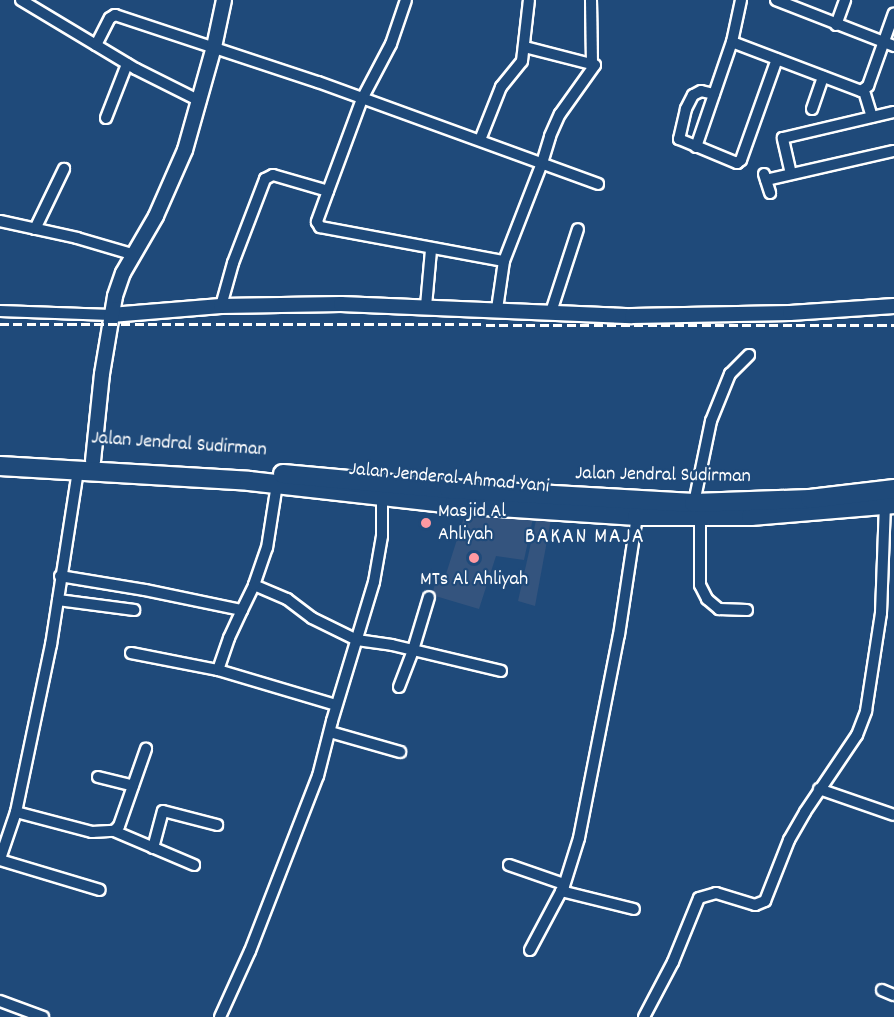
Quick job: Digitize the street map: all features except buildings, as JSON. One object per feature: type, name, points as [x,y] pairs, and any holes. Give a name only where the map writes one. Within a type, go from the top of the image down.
[{"type":"highway","name":"Jalan Jendral Sudirman","points":[[0,458],[86,466],[336,477],[697,510],[810,499],[891,499]]},
{"type":"highway","name":"Jalan Jenderal Ahmad Yani","points":[[0,466],[86,466],[277,484],[382,497],[637,516],[697,510]]},
{"type":"street","points":[[21,0],[35,3],[96,45],[200,101]]},
{"type":"street","points":[[100,890],[0,860],[16,812],[51,645],[60,576],[86,466],[111,315],[123,273],[135,255],[172,181],[200,101],[224,0]]},
{"type":"street","points":[[406,0],[391,44],[362,99],[317,222],[320,227],[431,250],[504,261]]},
{"type":"street","points":[[480,140],[501,87],[522,61],[529,0]]},
{"type":"street","points":[[497,309],[504,261],[555,124],[594,67],[591,0]]},
{"type":"street","points":[[696,147],[732,42],[741,0]]},
{"type":"street","points":[[776,0],[889,44]]},
{"type":"street","points":[[836,25],[845,0]]},
{"type":"street","points":[[872,117],[864,91],[889,44],[894,13]]},
{"type":"street","points":[[96,45],[110,18],[115,15],[214,47],[480,140],[598,184]]},
{"type":"street","points":[[732,42],[864,91]]},
{"type":"street","points":[[525,46],[592,62]]},
{"type":"street","points":[[714,94],[696,92],[686,109],[679,139],[731,162],[741,160],[777,59]]},
{"type":"street","points":[[106,118],[128,64]]},
{"type":"street","points":[[812,109],[823,77]]},
{"type":"street","points":[[791,174],[783,138],[894,112]]},
{"type":"street","points":[[770,193],[765,176],[791,174],[894,152]]},
{"type":"street","points":[[35,229],[64,169]]},
{"type":"street","points":[[221,306],[230,272],[265,179],[273,175],[328,191]]},
{"type":"street","points":[[0,221],[135,255]]},
{"type":"street","points":[[551,312],[578,229]]},
{"type":"street","points":[[426,306],[431,250]]},
{"type":"street","points":[[0,311],[111,315],[221,306],[341,304],[632,316],[714,315],[894,306]]},
{"type":"street","points":[[747,610],[719,609],[707,599],[700,585],[697,510],[711,420],[730,374],[749,355]]},
{"type":"street","points":[[218,670],[267,548],[277,484]]},
{"type":"street","points":[[220,1017],[278,883],[318,776],[336,705],[374,582],[382,536],[382,497]]},
{"type":"street","points":[[644,1017],[673,962],[699,898],[716,893],[755,905],[765,901],[789,840],[819,789],[849,750],[866,711],[881,613],[891,499]]},
{"type":"street","points":[[530,950],[563,888],[579,838],[619,635],[637,516]]},
{"type":"street","points":[[60,576],[145,590],[242,610]]},
{"type":"street","points":[[254,585],[287,598],[312,618],[357,640],[413,650],[501,671]]},
{"type":"street","points":[[399,687],[429,597]]},
{"type":"street","points":[[58,600],[134,610]]},
{"type":"street","points":[[131,653],[218,670],[336,705]]},
{"type":"street","points":[[330,732],[400,752]]},
{"type":"street","points":[[114,831],[119,826],[146,748]]},
{"type":"street","points":[[98,777],[133,786]]},
{"type":"street","points":[[819,789],[894,815]]},
{"type":"street","points":[[153,848],[163,811],[217,825]]},
{"type":"street","points":[[16,812],[92,832],[114,831],[194,865]]},
{"type":"street","points":[[509,865],[563,888],[634,909]]},
{"type":"street","points":[[882,990],[894,995]]},
{"type":"street","points":[[0,1001],[42,1017]]},
{"type":"shaded area","name":"MTs Al Ahliyah","points":[[467,508],[533,518],[524,560],[496,556],[479,609],[432,595],[438,573],[446,574]]},
{"type":"shaded area","points":[[537,516],[551,519],[535,606],[518,601]]},
{"type":"railway","points":[[0,324],[894,325]]},
{"type":"place","name":"Masjid Al Ahliyah","points":[[426,523]]},
{"type":"place","name":"MTs Al Ahliyah","points":[[474,558]]},
{"type":"district","name":"BAKAN MAJA","points":[[585,538]]}]
